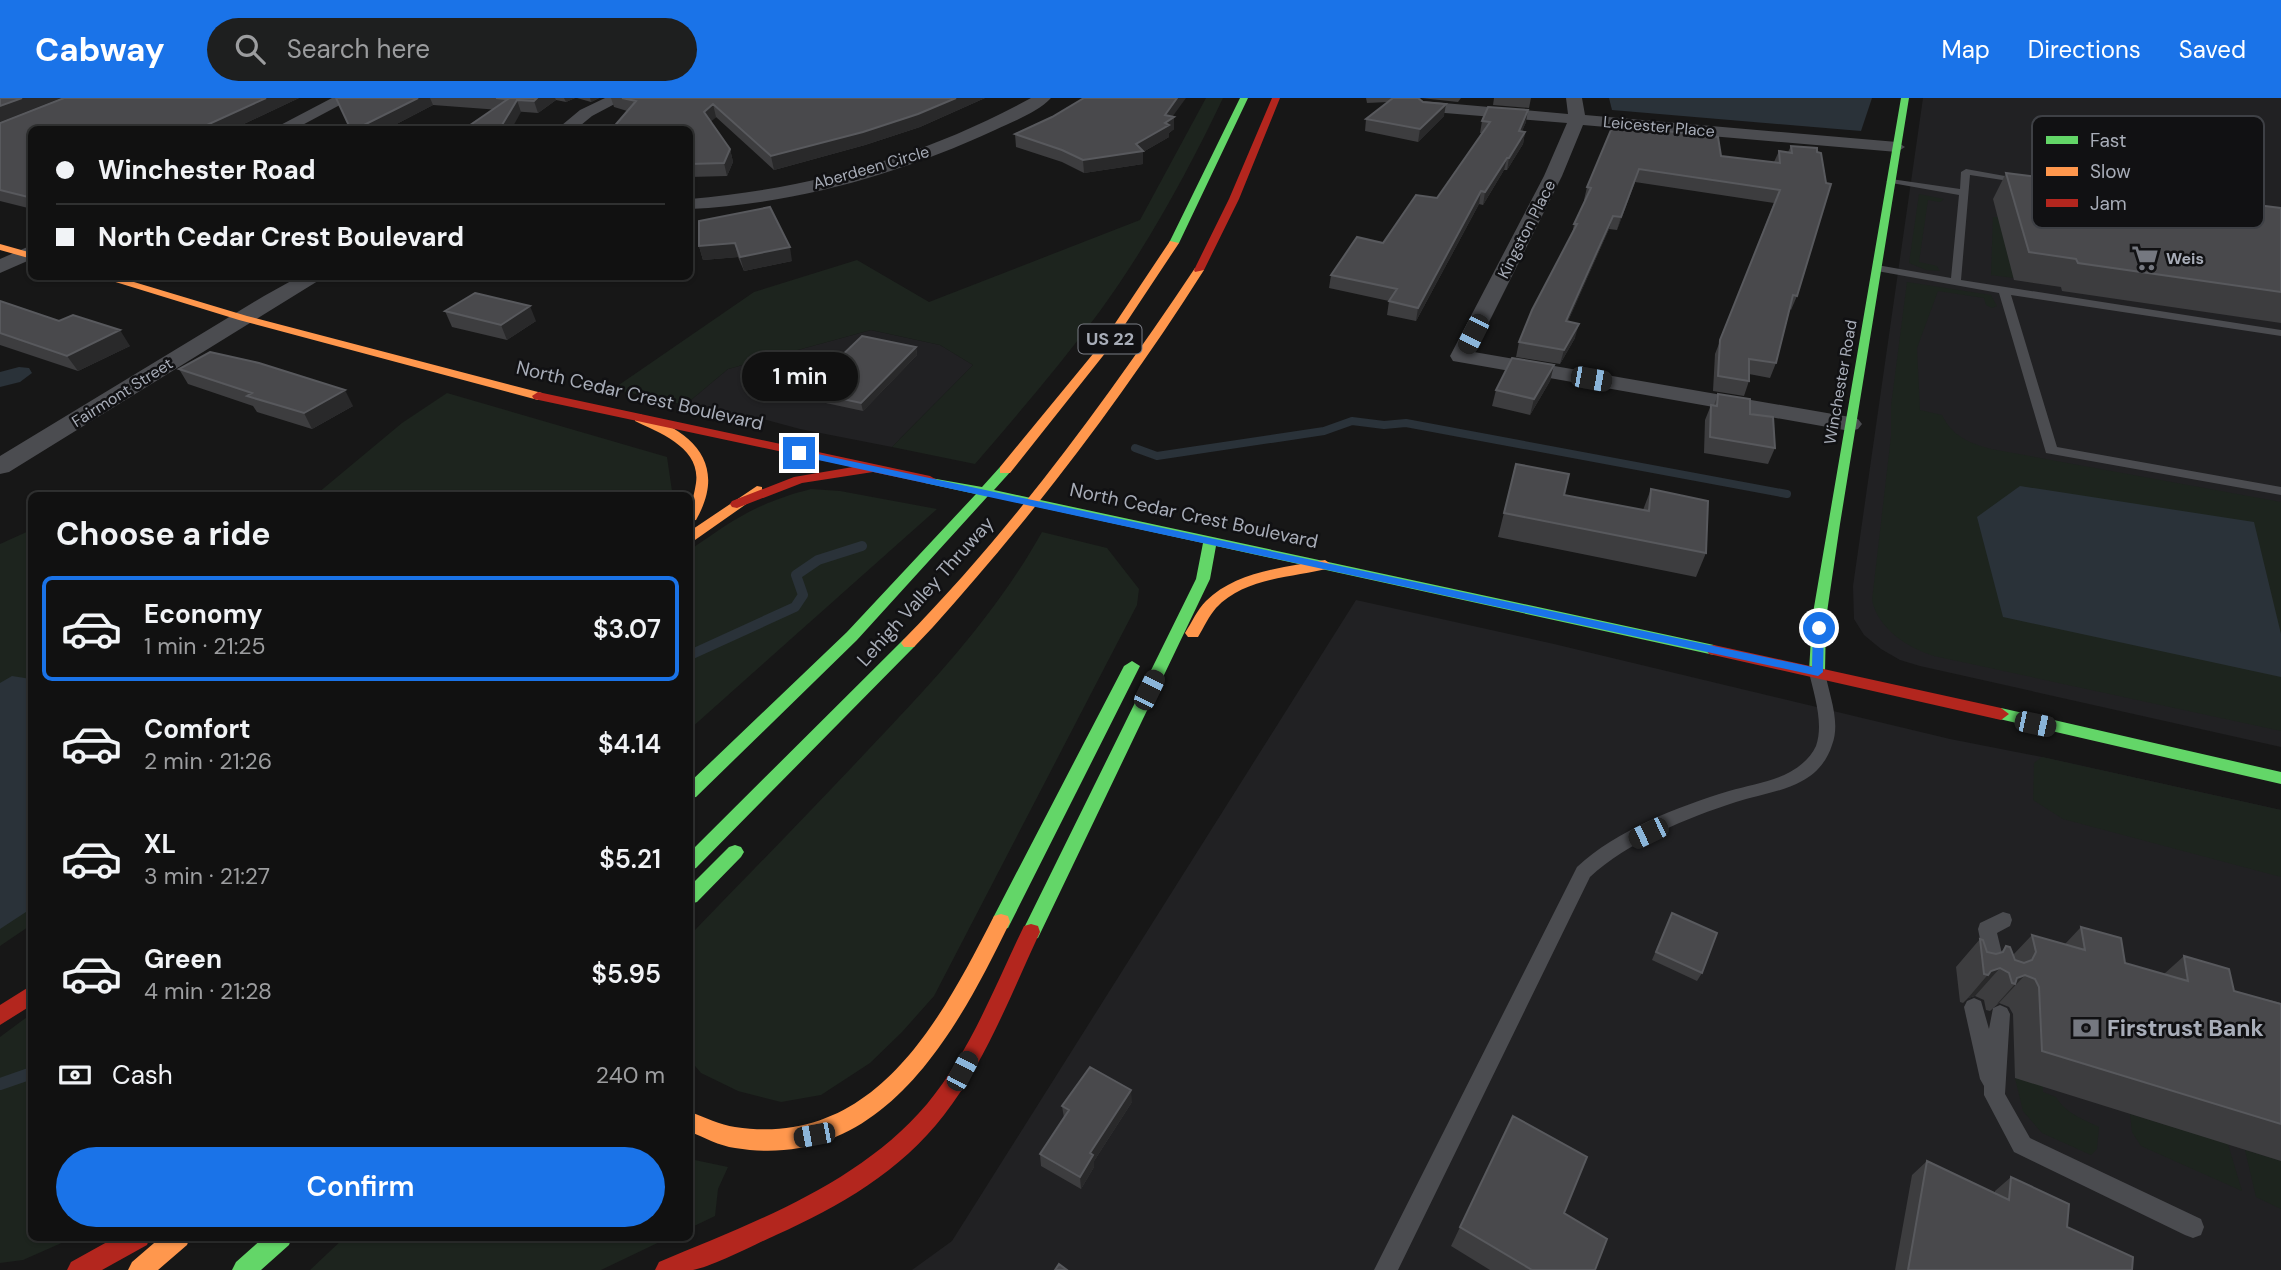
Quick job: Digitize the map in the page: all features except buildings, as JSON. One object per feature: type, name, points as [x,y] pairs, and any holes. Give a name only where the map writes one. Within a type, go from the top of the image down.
[{"type":"main road","name":"Lehigh Valley Thruway","points":[[693,789],[872,616],[986,492],[1073,388],[1162,263],[1199,195],[1244,98]]},
{"type":"main road","name":"Lehigh Valley Thruway","points":[[693,860],[919,633],[1031,505],[1149,350],[1219,232],[1276,98]]},
{"type":"main road","name":"Winchester Road","points":[[1818,672],[1819,619],[1905,98]]},
{"type":"main road","points":[[0,247],[28,254]]},
{"type":"main road","name":"North Cedar Crest Boulevard","points":[[115,280],[243,318],[538,396],[1818,672],[2281,778]]},
{"type":"main road","points":[[639,418],[675,434],[702,462],[705,472],[704,494],[693,513]]},
{"type":"main road","points":[[779,461],[799,453]]},
{"type":"main road","points":[[693,535],[775,477],[799,453]]},
{"type":"main road","points":[[737,504],[799,480],[872,468]]},
{"type":"main road","points":[[693,516],[760,470]]},
{"type":"main road","points":[[1187,566],[1210,540]]},
{"type":"main road","points":[[667,1270],[784,1218],[852,1181],[898,1149],[934,1111],[975,1047],[1203,579],[1210,540]]},
{"type":"main road","points":[[1138,713],[1215,601],[1261,580],[1325,565]]},
{"type":"main road","points":[[834,741],[919,633]]},
{"type":"main road","points":[[693,1124],[709,1132],[735,1139],[790,1140],[836,1127],[858,1116],[898,1086],[932,1046],[964,995],[1142,647]]},
{"type":"main road","points":[[693,895],[743,845]]},
{"type":"main road","points":[[0,1016],[28,996]]},
{"type":"main road","points":[[79,1270],[132,1241]]},
{"type":"main road","points":[[140,1270],[174,1241]]},
{"type":"main road","points":[[244,1270],[277,1241]]},
{"type":"street","points":[[287,126],[345,98]]},
{"type":"street","points":[[569,126],[586,113],[618,98]]},
{"type":"street","name":"Aberdeen Circle","points":[[693,204],[759,197],[878,168],[975,133],[1044,98]]},
{"type":"street","points":[[1574,98],[1577,119]]},
{"type":"street","name":"Leicester Place","points":[[1421,106],[1897,147]]},
{"type":"street","name":"Kingston Place","points":[[1577,119],[1553,176],[1461,356],[1850,424]]},
{"type":"street","points":[[0,267],[28,254]]},
{"type":"street","name":"Fairmont Street","points":[[0,467],[309,280]]},
{"type":"lane","points":[[1956,282],[1966,172],[2032,181]]},
{"type":"lane","points":[[1891,182],[1964,193]]},
{"type":"lane","points":[[1877,268],[2004,291],[2281,333]]},
{"type":"lane","points":[[2004,291],[2051,450],[2281,491]]},
{"type":"lane","points":[[1386,1270],[1583,872],[1590,864],[1626,844],[1701,808],[1784,783],[1815,763],[1828,732],[1818,672]]},
{"type":"lane","points":[[1975,961],[1995,925],[1998,979]]},
{"type":"lane","points":[[1974,1007],[1994,1096],[2022,1145],[2193,1227]]},
{"type":"lane","points":[[1994,1096],[2000,1014]]},
{"type":"shaded area","points":[[1206,98],[1223,98],[1182,180],[1134,261],[1070,350],[975,464],[892,447],[973,365],[940,345],[871,330],[728,369],[685,405],[613,389],[754,292],[857,260],[929,302],[1140,220]]},
{"type":"shaded area","points":[[1609,98],[1872,98],[1861,131],[1612,110]]},
{"type":"shaded area","points":[[1923,98],[2281,98],[2281,747],[1900,660],[1864,635],[1854,619],[1853,586]]},
{"type":"shaded area","points":[[1919,194],[1944,199],[1940,202],[1928,200],[1919,262],[1937,266],[1940,271],[1926,270],[1909,263]]},
{"type":"shaded area","points":[[1993,217],[1998,217],[2014,278],[1991,275]]},
{"type":"shaded area","points":[[1907,282],[1991,295],[1997,306],[1992,308],[1986,305],[1984,298],[1938,291],[1917,348],[1920,410],[1942,415],[1962,438],[1991,449],[2281,502],[2281,731],[1934,656],[1914,648],[1887,628],[1872,600],[1891,436],[1891,406]]},
{"type":"shaded area","points":[[871,330],[940,345],[973,365],[892,447],[755,417],[685,405],[728,369]]},
{"type":"shaded area","points":[[19,367],[29,368],[32,373],[20,382],[0,387],[0,372]]},
{"type":"shaded area","points":[[447,393],[667,457],[672,491],[319,492],[402,423]]},
{"type":"shaded area","points":[[2020,486],[2254,522],[2281,634],[2281,677],[2003,617],[1977,517]]},
{"type":"shaded area","points":[[811,489],[840,491],[937,509],[693,726],[693,548],[747,513]]},
{"type":"shaded area","points":[[28,531],[28,927],[0,946],[0,544]]},
{"type":"shaded area","points":[[1042,532],[1107,548],[1139,589],[1137,605],[934,996],[870,1063],[821,1095],[781,1102],[738,1091],[701,1073],[693,1064],[695,930],[940,672],[984,619]]},
{"type":"shaded area","points":[[1356,600],[1554,644],[1950,739],[2281,810],[2281,1270],[912,1270],[952,1241]]},
{"type":"shaded area","points":[[12,676],[28,679],[28,911],[0,929],[0,683]]},
{"type":"shaded area","points":[[2042,757],[2281,810],[2281,877],[2063,819],[2033,800],[2034,763]]},
{"type":"shaded area","points":[[28,1016],[28,1241],[66,1241],[23,1260],[0,1263],[0,1037]]},
{"type":"shaded area","points":[[2015,1078],[2043,1086],[2043,1092],[2056,1097],[2069,1111],[2099,1127],[2097,1149],[2091,1155],[2042,1133],[2023,1111]]},
{"type":"shaded area","points":[[2130,1114],[2228,1144],[2242,1191],[2141,1146],[2132,1132]]},
{"type":"shaded area","points":[[2245,1150],[2281,1161],[2281,1209],[2256,1197]]},
{"type":"shaded area","points":[[693,1160],[728,1167],[718,1189],[715,1216],[693,1227]]},
{"type":"shaded area","points":[[341,1241],[662,1241],[601,1270],[310,1270]]},
{"type":"waterway","points":[[1135,448],[1157,456],[1324,431],[1352,421],[1384,425],[1406,423],[1787,494]]},
{"type":"waterway","points":[[693,654],[795,607],[803,595],[796,575],[818,560],[862,546]]},
{"type":"waterway","points":[[0,1084],[28,1074]]},
{"type":"traffic: fast","points":[[1174,243],[1244,98]]},
{"type":"traffic: fast","points":[[1817,672],[1819,619],[1833,524],[1905,98]]},
{"type":"traffic: fast","points":[[693,789],[852,636],[1005,470]]},
{"type":"traffic: fast","points":[[930,480],[1210,540]]},
{"type":"traffic: fast","points":[[1210,540],[1714,650]]},
{"type":"traffic: fast","points":[[1031,932],[1203,579],[1210,540]]},
{"type":"traffic: fast","points":[[693,860],[909,643]]},
{"type":"traffic: fast","points":[[1001,922],[1132,666]]},
{"type":"traffic: fast","points":[[2001,714],[2281,778]]},
{"type":"traffic: fast","points":[[693,894],[735,852]]},
{"type":"traffic: fast","points":[[244,1270],[277,1241]]},
{"type":"traffic: slow","points":[[1005,470],[1106,345],[1174,243]]},
{"type":"traffic: slow","points":[[0,247],[28,255]]},
{"type":"traffic: slow","points":[[909,643],[1010,528],[1067,457],[1122,384],[1199,270]]},
{"type":"traffic: slow","points":[[115,280],[243,318],[538,396]]},
{"type":"traffic: slow","points":[[639,418],[673,435],[696,454],[702,466],[703,480],[700,497],[693,513]]},
{"type":"traffic: slow","points":[[693,535],[757,490]]},
{"type":"traffic: slow","points":[[1193,633],[1211,604],[1239,586],[1267,576],[1325,565]]},
{"type":"traffic: slow","points":[[693,1123],[736,1138],[785,1141],[829,1130],[868,1109],[902,1079],[931,1043],[957,1003],[1001,922]]},
{"type":"traffic: slow","points":[[140,1270],[174,1241]]},
{"type":"traffic: jam","points":[[1199,270],[1234,199],[1276,98]]},
{"type":"traffic: jam","points":[[538,396],[930,480]]},
{"type":"traffic: jam","points":[[737,504],[799,480],[872,468]]},
{"type":"traffic: jam","points":[[1714,650],[2001,714]]},
{"type":"traffic: jam","points":[[667,1270],[812,1206],[846,1187],[909,1139],[935,1110],[963,1068],[1031,932]]},
{"type":"traffic: jam","points":[[0,1016],[28,996]]},
{"type":"traffic: jam","points":[[79,1270],[132,1241]]},
{"type":"place","name":"Weis","points":[[2145,258]]},
{"type":"place","name":"Firstrust Bank","points":[[2086,1028]]},
{"type":"route","points":[[799,453],[1818,672],[1819,628]]}]
